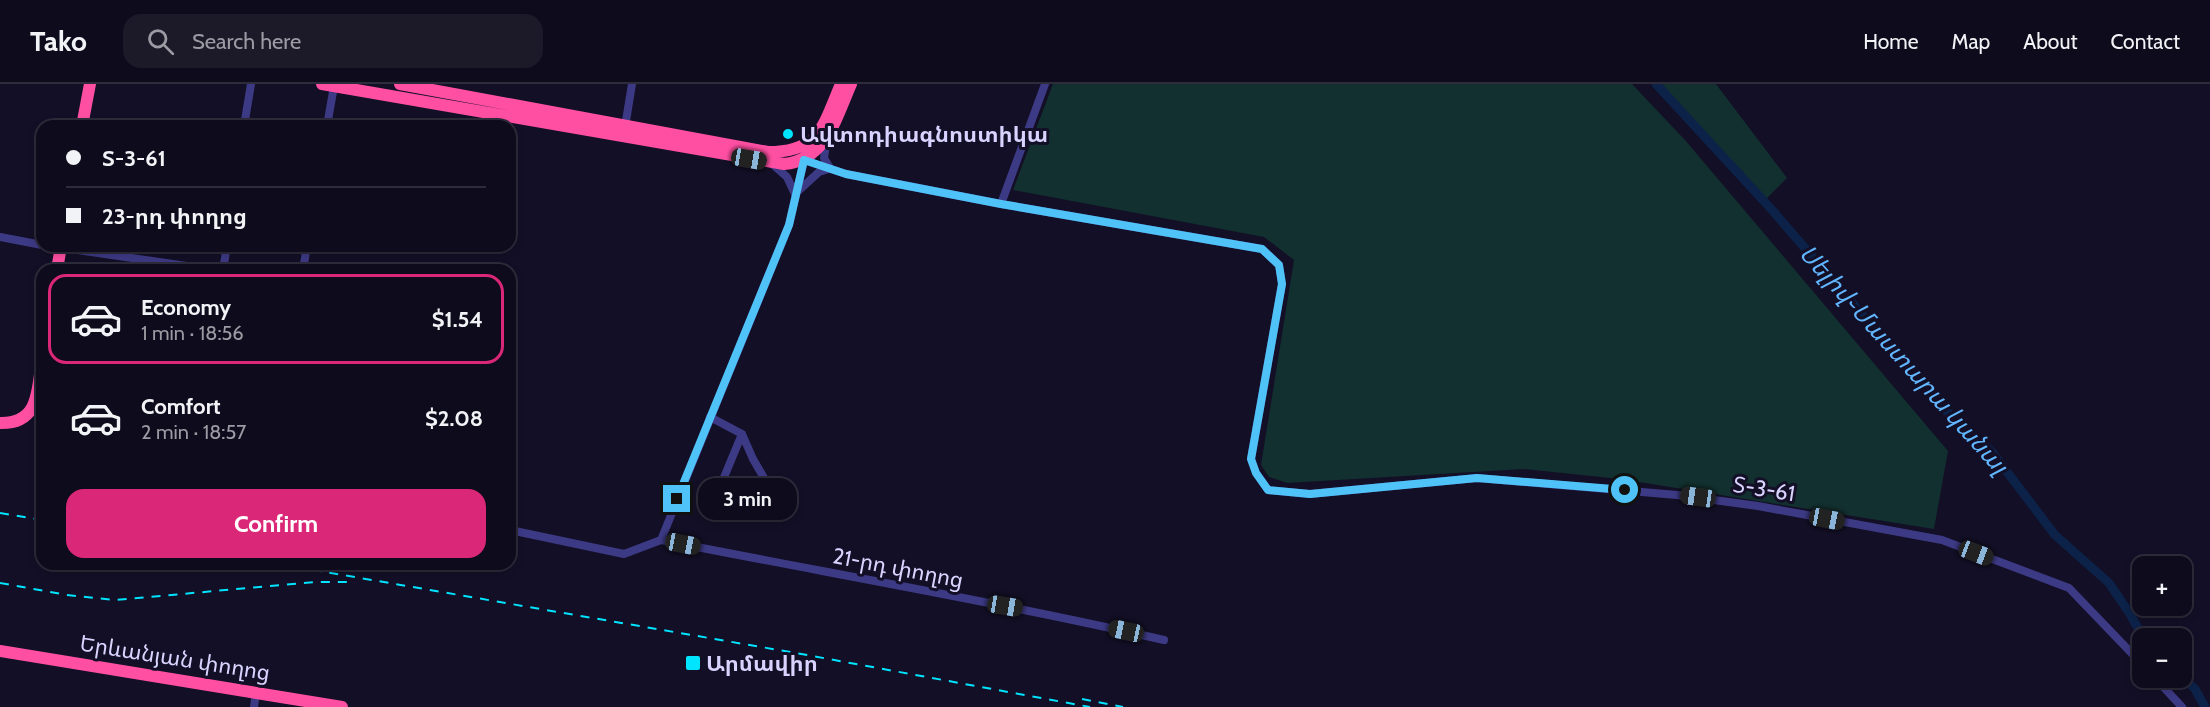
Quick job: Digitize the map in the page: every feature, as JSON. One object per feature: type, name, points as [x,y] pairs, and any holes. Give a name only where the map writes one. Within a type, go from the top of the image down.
[{"type":"highway","points":[[83,120],[90,84]]},
{"type":"highway","points":[[400,84],[506,110],[771,163],[794,163],[819,131],[841,84]]},
{"type":"highway","points":[[328,85],[626,127],[768,152],[801,154],[820,148],[828,137],[851,84]]},
{"type":"highway","points":[[5,424],[23,419],[34,408],[36,396]]},
{"type":"highway","name":"Երևանյան փողոց","points":[[0,651],[342,707]]},
{"type":"street","points":[[245,120],[250,84]]},
{"type":"street","points":[[626,127],[632,84]]},
{"type":"street","points":[[1001,204],[1046,84]]},
{"type":"street","points":[[327,120],[328,85]]},
{"type":"street","points":[[795,195],[819,172],[830,169],[824,158],[828,137]]},
{"type":"street","points":[[516,531],[624,554],[661,540],[789,225],[801,154]]},
{"type":"street","name":"Տ-3-61","points":[[801,154],[830,169],[846,174],[1001,204],[1262,249],[1279,265],[1282,284],[1251,459],[1256,473],[1268,490],[1310,494],[1477,478],[1677,495],[1758,506],[1941,540],[2069,588],[2132,654]]},
{"type":"street","points":[[771,163],[787,177],[795,195]]},
{"type":"street","points":[[0,237],[36,243]]},
{"type":"street","points":[[91,252],[173,264]]},
{"type":"street","points":[[0,415],[5,424]]},
{"type":"street","points":[[710,417],[742,434],[772,492],[773,506],[762,513],[725,505],[719,499],[720,487],[742,434]]},
{"type":"street","name":"21-րդ փողոց","points":[[661,540],[1039,612],[1164,640]]},
{"type":"street","points":[[2164,688],[2182,707]]},
{"type":"street","points":[[254,707],[256,693]]},
{"type":"green space","points":[[1053,84],[1632,84],[1685,140],[1948,451],[1934,529],[1620,479],[1524,469],[1287,483],[1269,477],[1261,465],[1294,260],[1264,237],[1013,190]]},
{"type":"green space","points":[[1661,84],[1716,84],[1787,178],[1764,201]]},
{"type":"waterway","name":"Սելիվ֊Մաստարա կանալ","points":[[1656,84],[1773,211],[1940,405],[1992,452],[2055,535],[2109,583],[2138,628]]},
{"type":"waterway","name":"Սելիվ֊Մաստարա կանալ","points":[[2192,686],[2205,707]]},
{"type":"railway","points":[[0,513],[36,519]]},
{"type":"railway","points":[[314,570],[796,653],[1090,707]]},
{"type":"railway","points":[[0,583],[67,595],[115,600],[315,582],[347,582]]},
{"type":"railway","points":[[1082,699],[1123,707]]},
{"type":"place","name":"Ավտոդիագնոստիկա","points":[[788,134]]},
{"type":"place","name":"Արմավիր","points":[[693,663]]},
{"type":"route","points":[[677,499],[789,225],[804,160],[846,174],[1001,204],[1262,249],[1279,265],[1282,284],[1251,459],[1256,473],[1268,490],[1310,494],[1477,478],[1625,490]]}]
